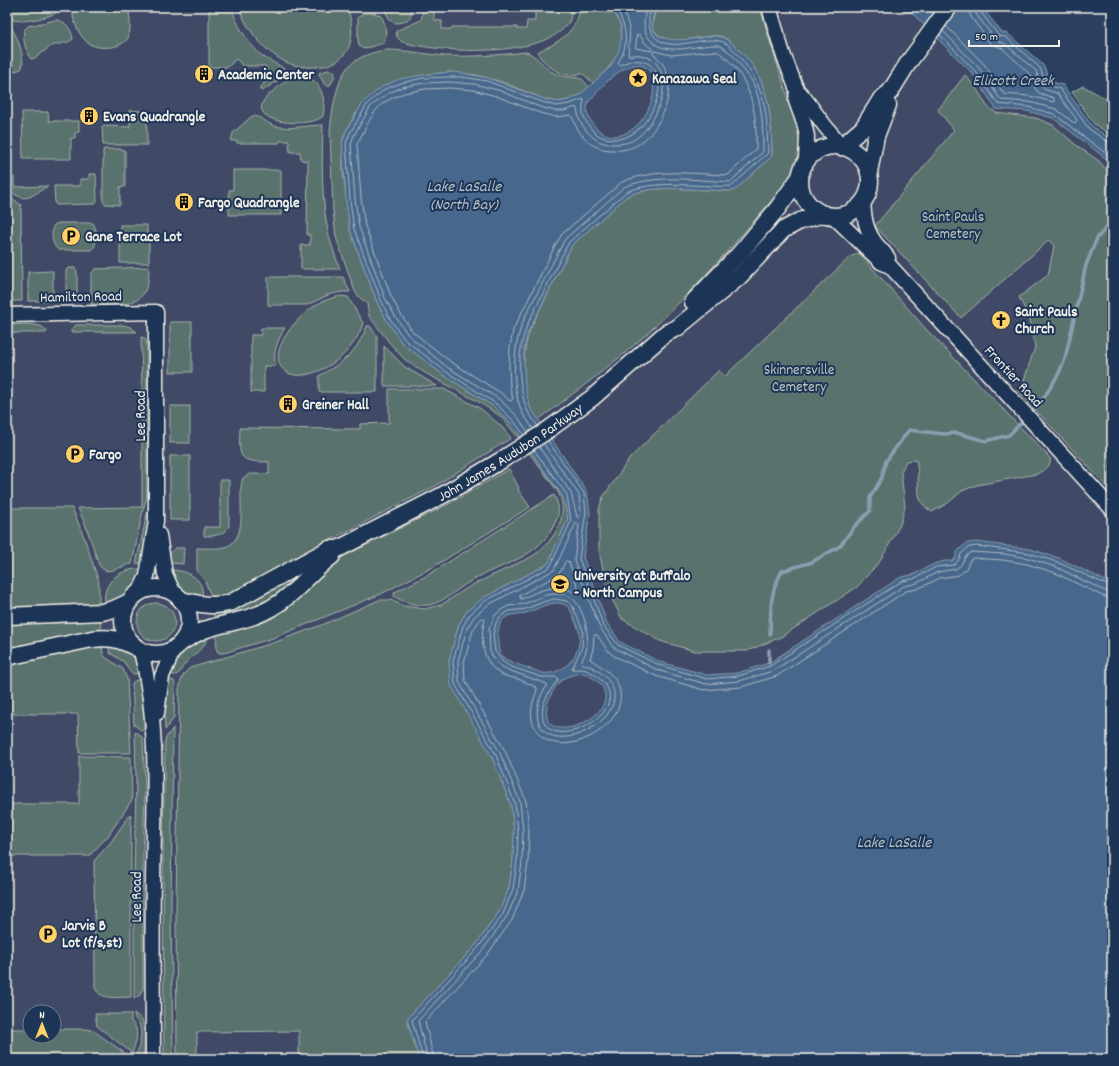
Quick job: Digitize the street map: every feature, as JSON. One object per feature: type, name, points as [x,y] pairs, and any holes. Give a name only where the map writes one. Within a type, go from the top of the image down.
[{"type":"main road","points":[[841,147],[863,128],[881,99],[890,92],[908,63],[949,7]]},
{"type":"main road","points":[[869,172],[857,154],[848,149],[841,147],[819,150],[806,161],[800,177],[802,192],[807,203],[829,216],[852,212],[863,201],[869,190],[869,172],[875,140],[889,103],[890,92]]},
{"type":"main road","name":"John James Audubon Parkway","points":[[666,333],[672,322],[722,273],[778,209],[800,177]]},
{"type":"main road","name":"John James Audubon Parkway","points":[[178,597],[209,606],[232,602],[329,549],[338,548],[443,495],[500,461],[570,414],[614,380],[666,333],[677,328],[739,277],[783,230],[800,221],[829,216]]},
{"type":"main road","name":"John James Audubon Parkway","points":[[178,646],[205,629],[248,619],[273,608],[334,555],[338,548]]},
{"type":"main road","points":[[7,616],[102,612],[114,609],[147,589],[156,588],[167,590],[178,597],[187,610],[189,621],[188,632],[178,646],[163,654],[152,654],[119,640],[104,638],[92,639],[7,657]]},
{"type":"main road","points":[[134,597],[124,612],[123,624],[126,634],[138,649]]},
{"type":"street","points":[[769,7],[783,54],[797,90],[796,101],[807,136],[806,161]]},
{"type":"street","points":[[797,90],[805,97],[823,124],[836,138],[841,147]]},
{"type":"street","name":"Frontier Road","points":[[863,201],[865,224],[868,232],[874,242],[888,257],[890,266]]},
{"type":"street","name":"Frontier Road","points":[[829,216],[881,262],[890,266],[1112,509]]},
{"type":"street","name":"Hamilton Road","points":[[7,315],[156,312]]},
{"type":"street","name":"Lee Road","points":[[134,597],[147,576],[156,521],[156,312]]},
{"type":"street","name":"Lee Road","points":[[156,521],[165,574],[178,597]]},
{"type":"street","name":"Lee Road","points":[[154,735],[162,676],[178,646]]},
{"type":"street","name":"Lee Road","points":[[138,649],[147,676],[154,735],[153,1059]]},
{"type":"shaded area","name":"University at Buffalo - North Campus","points":[[7,7],[949,7],[1112,157],[1112,1059],[7,1059]]},
{"type":"green space","points":[[7,7],[63,7],[51,15],[39,19],[23,21],[7,18]]},
{"type":"green space","points":[[79,7],[129,7],[130,27],[128,38],[125,42],[109,47],[97,47],[88,43],[85,41],[75,25],[73,13]]},
{"type":"green space","points":[[209,7],[232,7],[236,21],[254,48],[265,58],[284,69],[284,75],[282,78],[262,91],[259,89],[266,81],[266,66],[243,66],[236,59],[228,67],[209,67]]},
{"type":"green space","points":[[239,7],[347,7],[352,29],[349,48],[337,61],[327,65],[310,67],[290,64],[281,60],[259,41],[249,28]]},
{"type":"green space","points":[[383,7],[412,7],[412,11],[408,20],[394,23],[390,20]]},
{"type":"green space","points":[[545,7],[573,7],[569,22],[557,34],[538,42],[516,47],[490,50],[440,49],[402,42],[397,37],[396,31],[421,20],[423,10],[434,10],[434,20],[442,21],[442,29],[452,29],[452,27],[517,27],[517,29],[526,29],[527,21],[535,21],[535,10],[545,10]]},
{"type":"green space","points":[[580,7],[612,7],[621,27],[622,44],[619,52],[605,72],[593,83],[583,74],[566,75],[557,71],[548,65],[538,54],[539,51],[560,40],[566,35],[575,23]]},
{"type":"green space","points":[[656,7],[760,7],[801,138],[800,162],[795,174],[671,311],[625,353],[538,420],[531,409],[525,387],[524,364],[526,342],[533,323],[572,245],[627,196],[646,190],[656,189],[735,190],[771,157],[772,154],[771,125],[767,98],[757,73],[749,61],[732,44],[719,36],[673,40],[664,38],[657,34],[652,26]]},
{"type":"green space","points":[[364,13],[374,13],[381,16],[386,29],[384,43],[363,49],[359,46],[358,17]]},
{"type":"green space","points":[[59,20],[68,26],[73,39],[69,42],[52,46],[31,59],[25,45],[24,30],[28,26]]},
{"type":"green space","points":[[7,24],[17,38],[23,59],[21,69],[7,74]]},
{"type":"green space","points":[[386,50],[445,56],[486,56],[526,52],[534,56],[554,73],[561,76],[582,79],[589,87],[580,95],[569,100],[557,102],[544,99],[502,82],[476,75],[449,72],[423,75],[356,113],[343,139],[343,171],[350,230],[377,302],[387,321],[402,343],[442,374],[493,406],[510,422],[563,497],[568,519],[548,564],[483,598],[467,611],[459,624],[449,661],[492,757],[511,805],[514,831],[513,861],[509,888],[499,912],[475,946],[407,1019],[419,1059],[299,1059],[299,1031],[197,1032],[197,1059],[177,1059],[176,910],[179,691],[181,681],[185,673],[190,668],[276,642],[324,624],[379,600],[391,600],[404,606],[425,609],[441,605],[472,585],[539,552],[552,537],[561,520],[561,501],[558,492],[513,431],[500,416],[479,402],[425,373],[405,360],[369,316],[367,304],[357,295],[354,289],[336,237],[333,211],[330,133],[332,118],[337,90],[347,68],[355,61],[365,56]]},
{"type":"green space","points":[[329,70],[334,71],[335,75],[331,84],[328,86],[324,84],[319,74],[320,72]]},
{"type":"green space","name":"Saint Pauls Cemetery","points":[[965,75],[978,91],[987,106],[996,113],[1036,118],[1053,125],[1076,145],[1099,161],[1112,177],[1112,492],[1018,391],[1023,383],[1035,347],[1030,320],[1019,297],[1048,275],[1054,246],[1049,240],[961,318],[875,226],[954,130],[938,110]]},
{"type":"green space","points":[[292,76],[304,76],[310,79],[320,88],[324,101],[323,116],[317,120],[295,123],[283,122],[265,115],[261,108],[264,100]]},
{"type":"green space","points":[[1083,86],[1112,102],[1112,136],[1094,124],[1072,92]]},
{"type":"green space","points":[[130,110],[141,111],[142,120],[147,120],[147,145],[103,145],[102,126],[130,127]]},
{"type":"green space","points":[[22,112],[48,112],[49,121],[79,121],[79,132],[75,133],[75,138],[71,138],[71,159],[23,159]]},
{"type":"green space","points":[[252,116],[258,117],[272,125],[281,127],[323,125],[322,167],[326,223],[340,269],[301,269],[301,245],[310,245],[310,235],[307,235],[308,161],[301,160],[300,152],[290,152],[289,141],[280,141],[279,143],[237,143],[237,141],[231,141],[233,133]]},
{"type":"green space","points":[[104,149],[122,149],[125,151],[125,187],[120,187],[120,205],[105,204],[103,202]]},
{"type":"green space","points":[[233,170],[281,170],[281,215],[229,215],[229,190],[233,190]]},
{"type":"green space","points":[[89,174],[96,174],[97,201],[95,204],[55,204],[54,186],[80,186],[80,179],[89,179]]},
{"type":"green space","points":[[7,177],[14,177],[14,187],[48,186],[28,198],[23,198],[7,188]]},
{"type":"green space","points":[[7,194],[21,205],[22,301],[7,301]]},
{"type":"green space","points":[[58,223],[93,223],[96,230],[95,245],[91,250],[59,250],[53,243],[52,233],[53,226]]},
{"type":"green space","points":[[120,225],[147,225],[147,236],[149,236],[149,263],[120,263]]},
{"type":"green space","name":"Skinnersville Cemetery","points":[[859,253],[926,329],[1050,458],[1049,466],[1037,474],[977,485],[962,491],[948,503],[932,512],[923,505],[919,497],[916,460],[906,461],[901,472],[905,507],[900,525],[880,561],[857,587],[781,637],[747,651],[694,651],[660,641],[622,619],[607,589],[599,551],[599,509],[603,497],[630,458],[719,370],[725,376],[850,257]]},
{"type":"green space","points":[[149,267],[148,281],[145,291],[140,298],[133,302],[124,304],[91,305],[91,275],[95,269]]},
{"type":"green space","points":[[68,268],[75,268],[77,271],[77,298],[75,301],[68,300],[66,298],[66,271]]},
{"type":"green space","points":[[53,271],[53,301],[28,301],[28,272]]},
{"type":"green space","points":[[268,277],[343,277],[350,292],[341,292],[328,295],[307,305],[268,305]]},
{"type":"green space","points":[[341,296],[348,297],[363,323],[360,333],[354,342],[341,357],[332,364],[314,373],[292,375],[286,372],[280,365],[278,356],[280,347],[291,327],[306,312],[316,305],[326,300]]},
{"type":"green space","points":[[170,322],[192,322],[192,372],[170,372]]},
{"type":"green space","points":[[7,325],[35,325],[40,326],[47,332],[7,333]]},
{"type":"green space","points":[[76,325],[124,325],[137,332],[71,332]]},
{"type":"green space","points":[[367,326],[370,326],[377,336],[377,392],[319,392],[319,376],[348,356],[358,344]]},
{"type":"green space","points":[[261,328],[285,328],[275,351],[276,366],[264,366],[264,392],[251,392],[251,335],[261,335]]},
{"type":"green space","points":[[141,337],[145,338],[147,345],[147,396],[142,396]]},
{"type":"green space","points":[[384,346],[405,367],[437,386],[384,386]]},
{"type":"green space","points":[[389,389],[444,389],[481,409],[501,426],[511,438],[435,486],[340,535],[230,596],[212,599],[205,581],[197,571],[197,548],[222,548],[231,544],[236,539],[241,520],[241,483],[243,478],[250,474],[269,474],[269,462],[251,461],[242,456],[240,452],[240,428],[360,429],[360,424],[389,423]]},
{"type":"green space","points":[[142,400],[147,400],[147,497],[132,564],[110,571],[102,569],[99,565],[86,526],[78,508],[142,507]]},
{"type":"green space","points":[[170,406],[190,406],[190,443],[170,443]]},
{"type":"green space","points":[[170,456],[190,456],[190,520],[170,520]]},
{"type":"green space","points":[[509,469],[519,488],[518,490],[530,507],[433,567],[381,594],[273,638],[224,653],[219,653],[217,651],[216,633],[345,555],[447,505]]},
{"type":"green space","points":[[220,480],[229,480],[229,526],[222,534],[204,536],[204,527],[220,527]]},
{"type":"green space","points":[[554,495],[558,508],[556,521],[549,534],[530,552],[471,581],[446,598],[429,605],[406,602],[394,596],[395,592],[428,575]]},
{"type":"green space","points":[[150,505],[145,562],[136,564],[148,509]]},
{"type":"green space","points":[[7,508],[72,508],[84,537],[99,582],[99,604],[97,608],[7,607]]},
{"type":"green space","points":[[175,548],[184,548],[183,564],[167,562],[168,555]]},
{"type":"green space","points":[[137,569],[142,570],[133,588],[118,599],[105,603],[106,589],[113,579],[124,572]]},
{"type":"green space","points":[[171,570],[177,570],[194,577],[201,586],[202,598],[188,593],[177,585],[171,576]]},
{"type":"green space","points":[[308,570],[270,603],[214,621],[214,611]]},
{"type":"green space","points":[[152,603],[160,603],[170,608],[174,615],[174,629],[170,636],[160,641],[152,641],[142,636],[140,633],[137,626],[137,618],[142,608],[145,606]]},
{"type":"green space","points":[[100,617],[101,632],[7,651],[7,623]]},
{"type":"green space","points":[[209,635],[205,644],[187,661],[179,673],[176,675],[169,674],[177,661],[190,646]]},
{"type":"green space","points":[[102,645],[103,654],[105,657],[123,669],[127,679],[131,753],[79,753],[78,714],[7,714],[7,663]]},
{"type":"green space","points":[[108,645],[121,649],[133,656],[140,673],[131,673],[124,662],[110,653]]},
{"type":"green space","points":[[139,679],[142,680],[144,730],[141,730],[134,725],[132,684]]},
{"type":"green space","points":[[168,679],[174,681],[175,685],[174,718],[165,730],[164,705]]},
{"type":"green space","points":[[173,728],[171,911],[173,1059],[164,1059],[163,847],[165,741]]},
{"type":"green space","points":[[136,732],[143,740],[145,785],[143,858],[143,988],[140,995],[134,999],[135,733]]},
{"type":"green space","points":[[79,756],[131,757],[132,800],[108,836],[89,856],[7,856],[7,804],[79,804]]},
{"type":"green space","points":[[130,814],[131,997],[106,997],[101,995],[95,988],[94,861],[111,842]]},
{"type":"green space","points":[[95,1014],[131,1014],[131,1021],[137,1032],[132,1053],[97,1026]]},
{"type":"green space","points":[[134,1014],[141,1018],[144,1027],[144,1047],[142,1059],[135,1059],[140,1043],[141,1030]]},
{"type":"green space","points":[[7,1029],[22,1029],[22,1044],[62,1044],[62,1029],[87,1029],[94,1031],[126,1054],[129,1059],[7,1059]]},
{"type":"water","name":"Lake LaSalle","points":[[612,7],[656,7],[652,21],[654,31],[660,36],[680,40],[718,36],[731,43],[750,62],[758,74],[763,86],[767,99],[771,126],[772,154],[771,157],[735,190],[656,189],[646,190],[627,196],[572,245],[527,334],[524,348],[524,365],[525,386],[530,407],[587,492],[590,513],[583,557],[607,623],[620,642],[660,662],[707,675],[737,673],[769,663],[901,577],[912,575],[934,564],[952,561],[955,559],[957,552],[967,543],[977,542],[1030,549],[1059,558],[1112,584],[1112,1059],[419,1059],[407,1019],[475,946],[499,912],[509,888],[513,861],[514,831],[511,805],[492,757],[451,685],[449,661],[459,624],[467,611],[483,598],[548,564],[568,519],[563,497],[510,422],[493,406],[442,374],[402,343],[387,321],[377,302],[350,230],[346,200],[342,143],[346,131],[364,101],[383,86],[400,79],[449,72],[462,73],[488,78],[544,99],[557,102],[569,100],[580,95],[611,66],[619,50],[621,26]],"holes":[[[639,64],[649,69],[653,84],[652,99],[646,113],[637,125],[626,133],[614,136],[602,132],[588,116],[587,109],[589,101],[605,83],[617,73]],[[561,603],[566,605],[572,612],[578,628],[580,639],[575,655],[571,661],[558,671],[542,673],[503,657],[499,649],[498,636],[501,622],[511,615],[526,613],[551,604]],[[584,673],[600,685],[605,697],[601,708],[591,718],[578,725],[565,728],[553,726],[547,718],[546,713],[548,702],[559,682],[570,676]]]},
{"type":"water","name":"Ellicott Creek","points":[[901,7],[982,7],[1002,33],[1007,33],[1044,66],[1049,81],[1063,85],[1092,126],[1112,140],[1112,165],[1108,160],[1053,118],[1027,111],[996,109],[973,74],[911,12],[903,13]]},
{"type":"waterway","points":[[1029,414],[1040,404],[1058,375],[1065,359],[1086,265],[1097,238],[1112,222]]},
{"type":"waterway","points":[[770,634],[773,595],[782,571],[812,562],[840,546],[854,527],[870,511],[870,498],[882,477],[886,461],[909,430],[944,434],[957,433],[986,441],[1009,435],[1025,419]]},
{"type":"waterway","points":[[769,650],[769,663]]},
{"type":"place","name":"Academic Center","points":[[204,74]]},
{"type":"place","name":"Kanazawa Seal","points":[[638,78]]},
{"type":"place","name":"Evans Quadrangle","points":[[89,116]]},
{"type":"place","name":"Fargo Quadrangle","points":[[184,202]]},
{"type":"place","name":"Gane Terrace Lot","points":[[71,236]]},
{"type":"place","name":"Saint Pauls Church","points":[[1001,320]]},
{"type":"place","name":"Greiner Hall","points":[[288,404]]},
{"type":"place","name":"Fargo","points":[[75,454]]},
{"type":"place","name":"University at Buffalo - North Campus","points":[[560,584]]},
{"type":"place","name":"Jarvis B Lot (f/s,st)","points":[[48,934]]},
{"type":"water label","name":"Lake LaSalle (North Bay)","points":[[464,194]]}]
